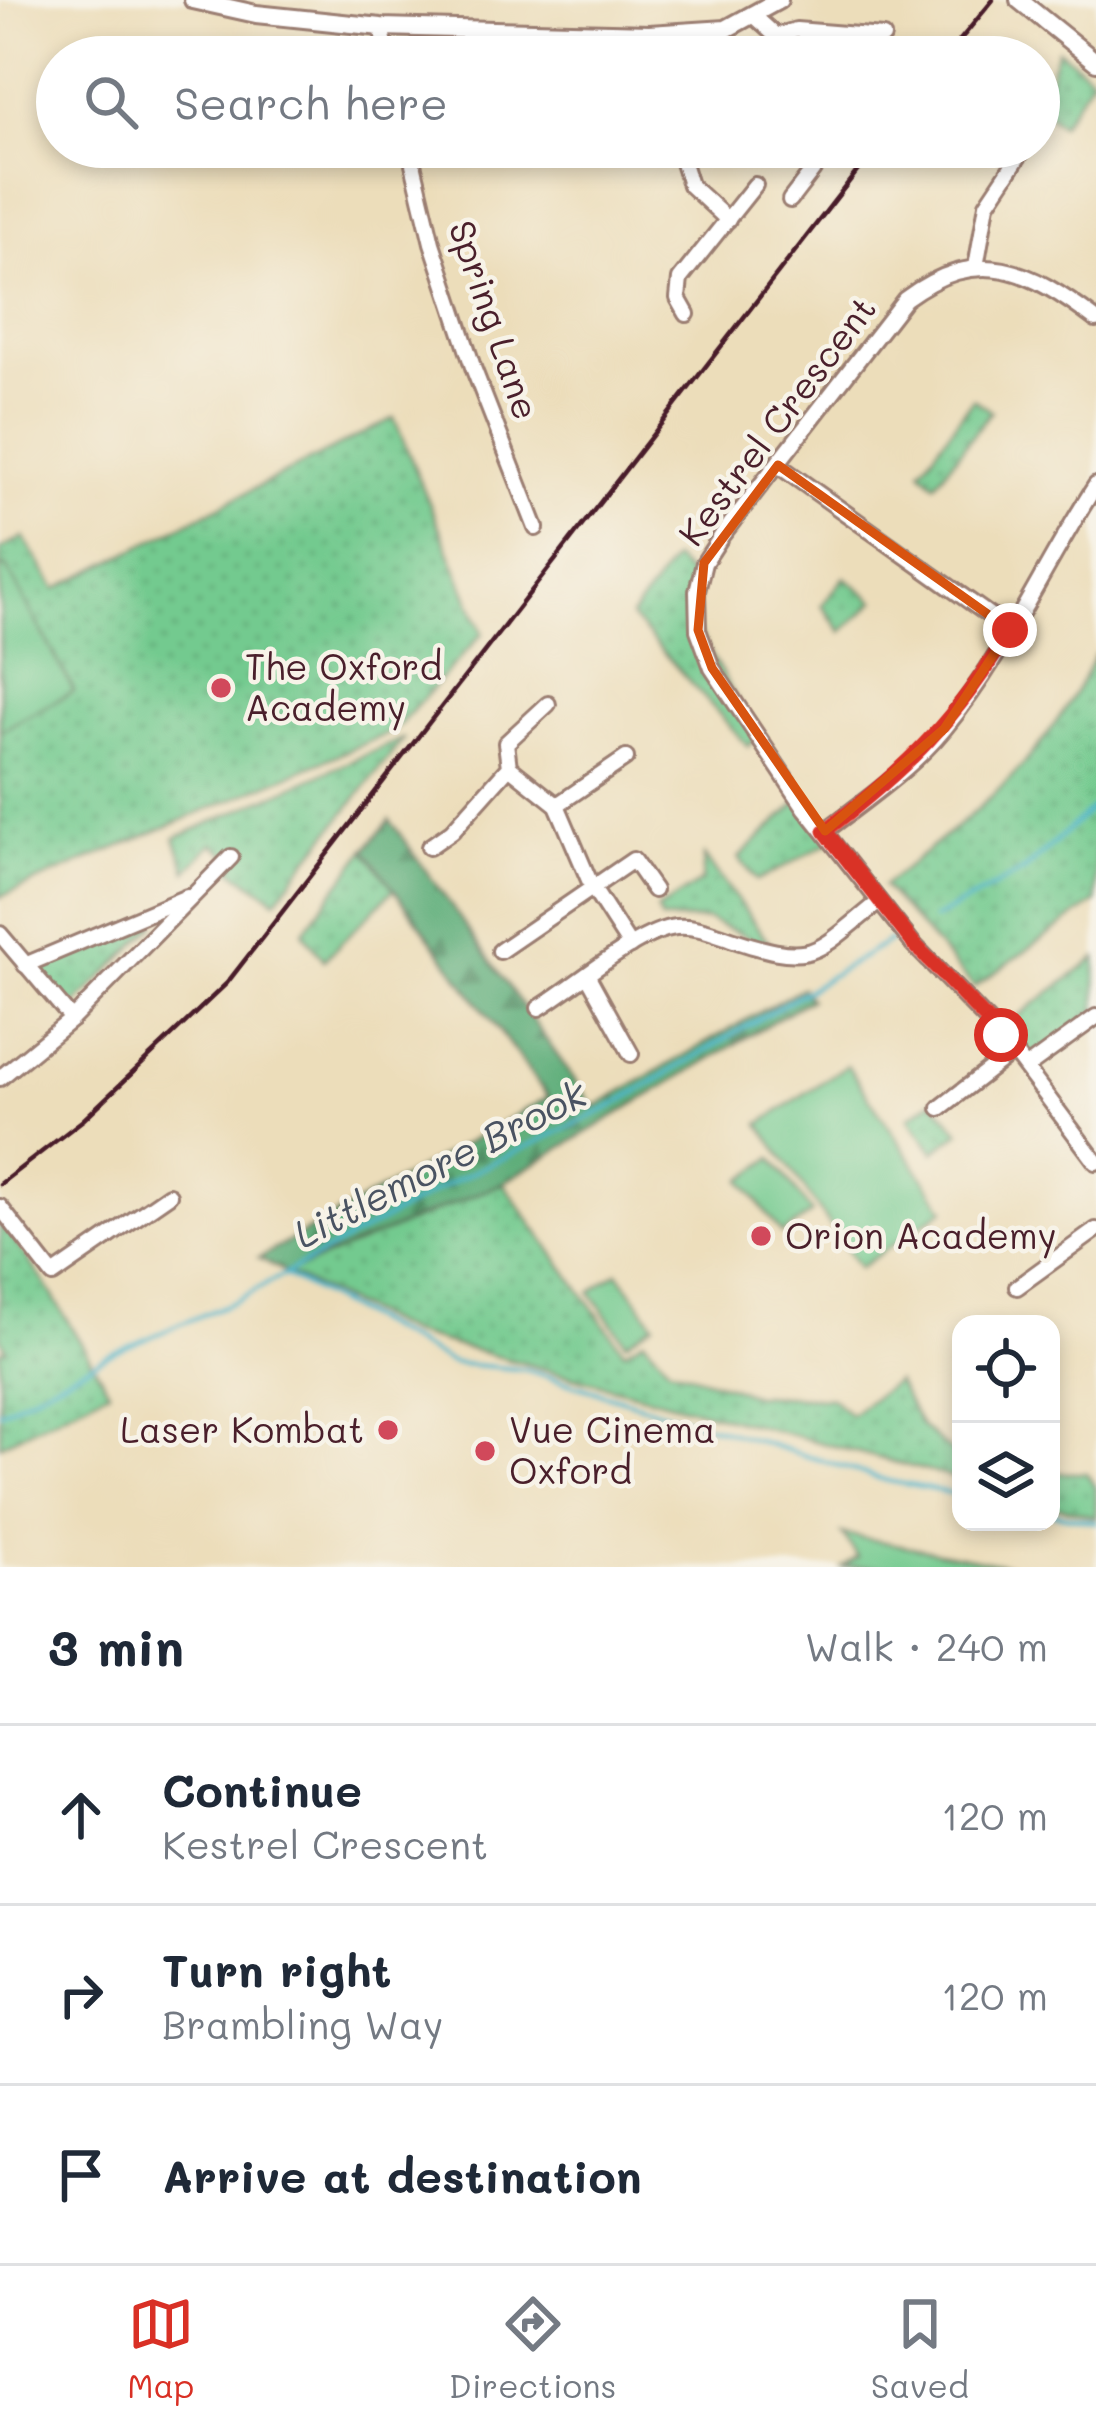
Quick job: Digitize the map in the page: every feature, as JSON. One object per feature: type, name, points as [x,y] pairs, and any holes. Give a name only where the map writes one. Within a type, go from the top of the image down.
[{"type":"street","points":[[193,0],[381,27],[683,34],[726,29],[779,0]]},
{"type":"street","points":[[1019,0],[1096,62]]},
{"type":"street","points":[[755,17],[776,36],[796,30],[871,36]]},
{"type":"street","points":[[381,27],[383,36]]},
{"type":"street","name":"Spring Lane","points":[[415,168],[433,243],[522,512],[536,528]]},
{"type":"street","points":[[685,168],[690,185],[728,220]]},
{"type":"street","points":[[790,200],[813,168]]},
{"type":"street","points":[[1011,168],[987,205],[976,267],[1016,270],[1053,288],[1096,320]]},
{"type":"street","points":[[687,314],[678,298],[680,279],[755,185]]},
{"type":"street","name":"Kestrel Crescent","points":[[976,267],[933,278],[905,299],[704,563],[698,630],[712,668],[825,831],[879,902],[1014,1051],[1096,1162]]},
{"type":"street","points":[[778,465],[1010,630]]},
{"type":"street","points":[[825,831],[901,773],[944,730],[1096,485]]},
{"type":"street","points":[[429,847],[452,831],[508,767],[506,743],[548,704]]},
{"type":"street","points":[[556,805],[626,758]]},
{"type":"street","points":[[508,767],[556,805],[592,887],[630,946]]},
{"type":"street","points":[[0,1078],[72,1019],[231,856]]},
{"type":"street","points":[[500,951],[632,860],[654,890]]},
{"type":"street","points":[[26,964],[197,893]]},
{"type":"street","points":[[539,1008],[630,946],[671,927],[697,928],[787,957],[815,953],[879,902]]},
{"type":"street","points":[[0,934],[72,1019]]},
{"type":"street","points":[[589,978],[631,1054]]},
{"type":"street","points":[[1027,1067],[1096,1017]]},
{"type":"street","points":[[940,1108],[1014,1051]]},
{"type":"street","points":[[0,1208],[53,1276],[169,1195]]},
{"type":"street","points":[[1017,1287],[1096,1229]]},
{"type":"highlighted area","points":[[778,465],[1010,630],[944,729],[825,831],[712,668],[698,630],[704,563]]},
{"type":"green space","points":[[1060,51],[1093,77],[1060,125]]},
{"type":"green space","points":[[973,399],[991,411],[935,484],[921,470]]},
{"type":"green space","name":"The Oxford Academy","points":[[394,418],[483,633],[394,731],[0,897],[0,550],[24,537],[56,589]]},
{"type":"green space","points":[[673,559],[696,582],[697,630],[758,737],[748,746],[631,617]]},
{"type":"green space","points":[[6,566],[74,691],[0,731],[0,569]]},
{"type":"green space","points":[[845,577],[875,601],[842,632],[822,605]]},
{"type":"green space","points":[[1096,653],[1096,902],[974,987],[883,886],[978,809],[1030,757],[1075,693]]},
{"type":"green space","points":[[404,738],[276,900],[231,869],[237,862],[213,843],[187,871],[175,838]]},
{"type":"green space","points":[[802,798],[834,840],[757,881],[739,858]]},
{"type":"green space","points":[[390,820],[594,1107],[802,988],[810,999],[503,1183],[287,1273],[259,1258],[548,1097],[365,850]]},
{"type":"green space","points":[[365,850],[394,889],[324,960],[303,932]]},
{"type":"green space","points":[[704,856],[773,948],[708,920],[661,920],[657,910],[702,881]]},
{"type":"green space","points":[[148,919],[155,925],[74,1006],[67,1005],[37,970]]},
{"type":"green space","points":[[1096,958],[1096,1011],[1028,1062],[1001,1029]]},
{"type":"green space","points":[[847,1065],[945,1209],[859,1268],[760,1124]]},
{"type":"green space","points":[[933,1100],[960,1132],[934,1152],[909,1117]]},
{"type":"green space","points":[[772,1158],[812,1213],[782,1234],[742,1180]]},
{"type":"green space","points":[[503,1183],[624,1351],[644,1339],[669,1367],[754,1395],[832,1398],[850,1415],[896,1381],[921,1426],[952,1452],[952,1478],[409,1333],[287,1273]]},
{"type":"green space","points":[[0,1221],[45,1283],[109,1390],[0,1445],[0,1352],[6,1349],[0,1338]]},
{"type":"green space","points":[[618,1272],[654,1323],[626,1342],[590,1292]]},
{"type":"green space","points":[[1060,1473],[1086,1473],[1096,1488],[1096,1517],[1060,1507]]},
{"type":"green space","points":[[842,1534],[1018,1567],[843,1567],[858,1557]]},
{"type":"waterway","name":"Littlemore Brook","points":[[934,919],[1025,870],[1096,804]]},
{"type":"waterway","name":"Littlemore Brook","points":[[0,1412],[110,1354],[238,1300],[454,1181],[611,1107],[891,940]]},
{"type":"waterway","points":[[286,1276],[451,1363],[527,1370],[888,1481],[952,1493]]},
{"type":"waterway","points":[[1060,1515],[1096,1522]]},
{"type":"railway","points":[[963,36],[993,0]]},
{"type":"railway","points":[[0,1184],[83,1120],[227,983],[860,168]]},
{"type":"place","name":"The Oxford Academy","points":[[221,688]]},
{"type":"place","name":"Orion Academy","points":[[761,1236]]},
{"type":"place","name":"Laser Kombat","points":[[388,1430]]},
{"type":"place","name":"Vue Cinema Oxford","points":[[485,1451]]},
{"type":"route","points":[[1001,1035],[914,944],[825,831],[901,773],[944,730],[1010,630]]}]
